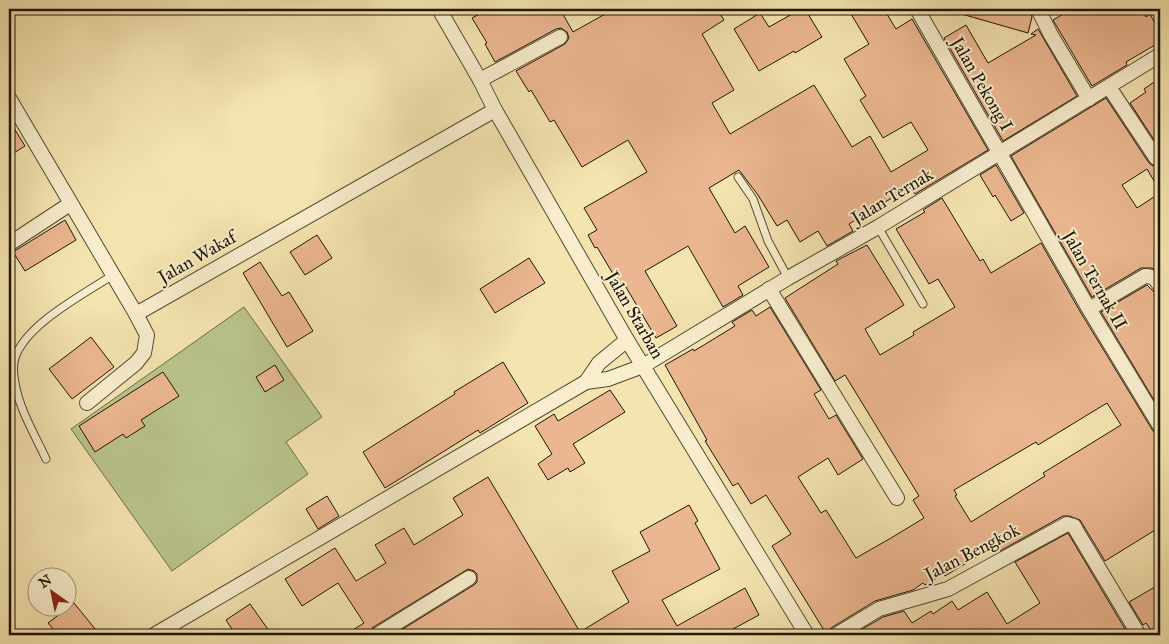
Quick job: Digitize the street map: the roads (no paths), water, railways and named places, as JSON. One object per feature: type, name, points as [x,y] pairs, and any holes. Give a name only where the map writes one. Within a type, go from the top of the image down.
[{"type":"street","name":"Jalan Starban","points":[[439,9],[627,340],[807,635]]},
{"type":"street","name":"Jalan Pekong I","points":[[917,9],[1000,152]]},
{"type":"street","points":[[1038,9],[1047,28],[1089,99]]},
{"type":"street","points":[[480,80],[560,37]]},
{"type":"street","name":"Jalan Ternak","points":[[586,382],[608,379],[643,366],[788,278],[878,227],[1160,55]]},
{"type":"street","points":[[1109,87],[1156,158]]},
{"type":"street","points":[[9,98],[113,274],[146,335],[144,353],[136,363],[87,403]]},
{"type":"street","name":"Jalan Wakaf","points":[[136,314],[495,110]]},
{"type":"street","name":"Jalan Ternak II","points":[[1000,152],[1089,309],[1160,426]]},
{"type":"street","points":[[9,244],[70,204]]},
{"type":"street","points":[[1089,309],[1145,276],[1151,276],[1160,286]]},
{"type":"street","points":[[769,290],[897,498]]},
{"type":"street","points":[[154,635],[586,382],[599,363],[627,340]]},
{"type":"street","name":"Jalan Bengkok","points":[[836,635],[879,609],[948,589],[1064,525],[1070,524],[1076,530],[1139,635]]},
{"type":"street","points":[[377,635],[468,578]]},
{"type":"lane","points":[[738,177],[752,199],[768,242],[788,278]]},
{"type":"lane","points":[[878,227],[923,304]]},
{"type":"lane","points":[[46,459],[16,390],[14,360],[20,346],[38,325],[113,274]]}]
